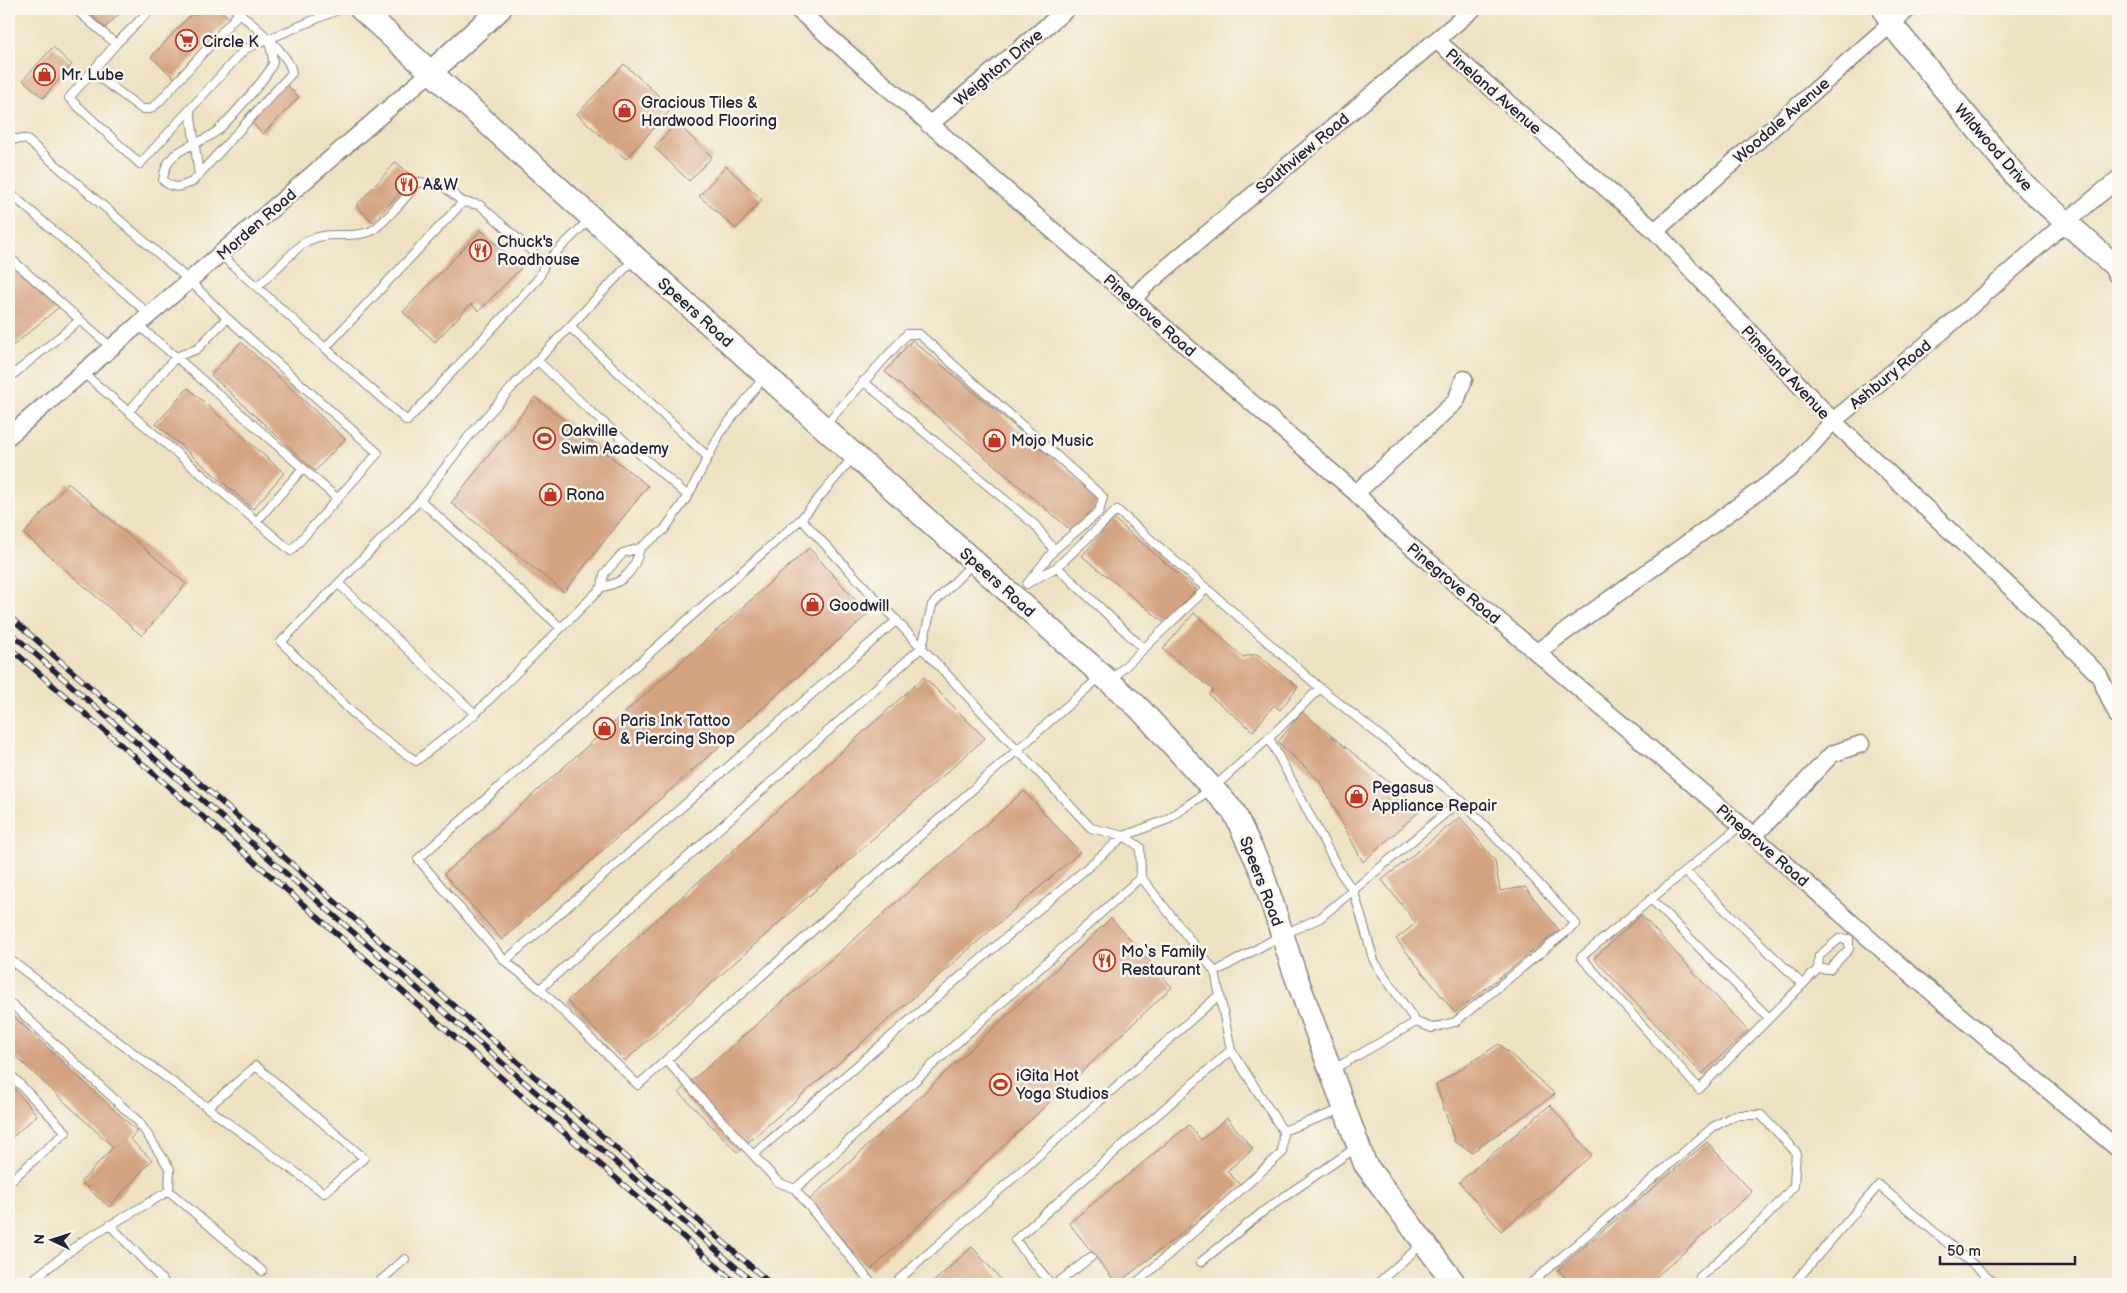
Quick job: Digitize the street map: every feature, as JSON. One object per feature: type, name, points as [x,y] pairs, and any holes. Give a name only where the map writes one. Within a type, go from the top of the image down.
[{"type":"main road","name":"Speers Road","points":[[362,9],[823,427],[974,561],[1021,590],[1106,678],[1139,708],[1234,812],[1262,872],[1282,935],[1365,1164],[1455,1284]]},
{"type":"main road","name":"Morden Road","points":[[431,72],[500,9]]},
{"type":"main road","name":"Wildwood Drive","points":[[1888,16],[2019,180],[2115,266],[2118,272]]},
{"type":"street","name":"Pinegrove Road","points":[[797,9],[1356,493],[1388,527],[1741,824],[1854,934],[2118,1149]]},
{"type":"street","name":"Weighton Drive","points":[[929,125],[1067,9]]},
{"type":"street","name":"Southview Road","points":[[1133,300],[1144,286],[1472,9]]},
{"type":"street","name":"Woodale Avenue","points":[[1655,231],[1888,16],[1908,9]]},
{"type":"street","name":"Pineland Avenue","points":[[1436,40],[1655,231],[1832,421],[2027,602],[2099,675],[2118,717]]},
{"type":"street","name":"Morden Road","points":[[9,436],[431,72]]},
{"type":"street","name":"Ashbury Road","points":[[1537,652],[1792,467],[1832,421],[1945,329],[2066,222],[2118,179]]},
{"type":"street","points":[[1356,493],[1456,401],[1464,379]]},
{"type":"street","points":[[1754,836],[1832,754],[1861,744]]},
{"type":"lane","points":[[75,9],[116,44]]},
{"type":"lane","points":[[151,9],[116,44],[69,98],[140,164],[245,49],[340,9]]},
{"type":"lane","points":[[92,72],[142,109],[150,109],[158,103],[237,11],[268,39],[291,66],[292,73],[199,175],[192,182],[178,187],[170,186],[163,180],[164,167],[176,153],[216,132],[268,75],[273,63],[268,39]]},
{"type":"lane","points":[[190,110],[199,175]]},
{"type":"lane","points":[[9,145],[14,139],[26,139],[190,281],[227,318],[378,453],[291,550],[82,372]]},
{"type":"lane","points":[[257,287],[302,244],[310,239],[328,233],[362,233],[375,229],[419,182],[442,185],[463,202],[480,205],[545,263]]},
{"type":"lane","points":[[9,192],[144,320],[176,357],[338,499]]},
{"type":"lane","points":[[325,348],[463,202]]},
{"type":"lane","points":[[221,255],[407,422],[540,278],[545,263],[591,217]]},
{"type":"lane","points":[[9,257],[112,348]]},
{"type":"lane","points":[[636,257],[470,435],[420,500],[281,642],[367,727],[416,761],[475,714],[602,587],[614,585],[636,565],[640,548]]},
{"type":"lane","points":[[129,411],[176,357],[197,349],[227,318]]},
{"type":"lane","points":[[9,378],[80,320]]},
{"type":"lane","points":[[570,327],[708,457]]},
{"type":"lane","points":[[823,427],[907,334],[919,334],[1103,497],[1099,512],[1054,550],[1021,590]]},
{"type":"lane","points":[[538,361],[589,410],[688,496]]},
{"type":"lane","points":[[602,587],[604,574],[623,553],[640,548],[664,530],[688,496],[721,432],[766,375]]},
{"type":"lane","points":[[863,381],[1035,525],[1054,550]]},
{"type":"lane","points":[[855,455],[801,519],[418,859],[505,961],[540,989],[638,1085],[1018,749],[1144,649],[1206,589]]},
{"type":"lane","points":[[257,521],[303,468]]},
{"type":"lane","points":[[420,500],[561,628]]},
{"type":"lane","points":[[1021,590],[1057,567],[1117,510],[1320,688],[1461,800],[1576,924],[1455,1022],[1432,1028],[1416,1022],[1374,961],[1354,892],[1340,872],[1269,738]]},
{"type":"lane","points":[[801,519],[1091,828],[1124,836],[1140,847],[1141,877],[1215,972],[1231,1050],[1283,1131],[1282,1153],[1140,1283]]},
{"type":"lane","points":[[540,989],[922,647],[932,604],[974,561]]},
{"type":"lane","points":[[1057,567],[1144,649]]},
{"type":"lane","points":[[339,584],[475,714]]},
{"type":"lane","points":[[505,961],[897,620]]},
{"type":"lane","points":[[753,1155],[1124,836],[1166,820],[1213,788],[1269,738],[1320,688]]},
{"type":"lane","points":[[1215,972],[1282,935],[1320,918],[1354,892],[1461,800]]},
{"type":"lane","points":[[1741,824],[1686,872],[1581,957],[1699,1089],[1818,969],[1819,956],[1839,939],[1854,934]]},
{"type":"lane","points":[[1686,872],[1802,984]]},
{"type":"lane","points":[[796,1189],[1141,877]]},
{"type":"lane","points":[[1652,900],[1769,1018]]},
{"type":"lane","points":[[1818,969],[1830,969],[1849,949],[1854,934]]},
{"type":"lane","points":[[9,959],[207,1108],[324,1193],[364,1158],[256,1066],[207,1108]]},
{"type":"lane","points":[[894,1284],[1219,995]]},
{"type":"lane","points":[[9,1004],[13,1005],[139,1122],[170,1169],[169,1191]]},
{"type":"lane","points":[[1330,1071],[1416,1022]]},
{"type":"lane","points":[[1051,1284],[1015,1240],[1231,1050]]},
{"type":"lane","points":[[666,1060],[778,1182],[796,1189],[872,1284]]},
{"type":"lane","points":[[9,1072],[66,1132],[9,1182]]},
{"type":"lane","points":[[1283,1131],[1345,1109]]},
{"type":"lane","points":[[1530,1284],[1713,1127],[1735,1115],[1761,1115],[1796,1152],[1794,1186],[1767,1216],[1700,1277]]},
{"type":"lane","points":[[1201,1262],[1265,1210],[1358,1146]]},
{"type":"lane","points":[[1792,1284],[1879,1185],[1996,1284]]},
{"type":"lane","points":[[27,1284],[83,1241],[169,1191]]},
{"type":"lane","points":[[169,1191],[262,1271]]},
{"type":"lane","points":[[110,1225],[166,1284]]},
{"type":"lane","points":[[1377,1284],[1423,1243]]},
{"type":"lane","points":[[1056,1284],[1091,1257]]},
{"type":"lane","points":[[377,1284],[405,1259]]},
{"type":"building","points":[[85,9],[124,9],[105,28]]},
{"type":"building","points":[[196,9],[219,9],[229,18],[174,78],[151,57]]},
{"type":"building","points":[[53,47],[72,65],[43,98],[23,80]]},
{"type":"building","name":"Gracious Tiles & Hardwood Flooring","points":[[624,64],[672,108],[626,159],[577,114]]},
{"type":"building","points":[[281,79],[299,97],[263,134],[245,116]]},
{"type":"building","points":[[677,123],[712,157],[689,181],[654,147]]},
{"type":"building","points":[[396,162],[414,178],[373,222],[356,206]]},
{"type":"building","points":[[726,166],[762,200],[736,229],[699,196]]},
{"type":"building","points":[[481,230],[521,268],[479,311],[471,304],[435,342],[403,312]]},
{"type":"building","points":[[9,263],[59,307],[9,349]]},
{"type":"building","points":[[912,340],[1101,499],[1073,532],[885,372]]},
{"type":"building","points":[[241,342],[345,439],[315,471],[211,375]]},
{"type":"building","points":[[188,388],[284,473],[253,509],[156,424]]},
{"type":"building","name":"Rona","points":[[535,397],[648,486],[564,592],[451,503]]},
{"type":"building","points":[[68,483],[186,584],[142,636],[24,534]]},
{"type":"building","points":[[1114,519],[1196,589],[1166,624],[1082,556]]},
{"type":"building","points":[[809,548],[868,614],[502,940],[444,874]]},
{"type":"building","points":[[1194,613],[1243,657],[1257,654],[1298,687],[1280,710],[1274,705],[1253,731],[1209,695],[1213,690],[1163,649]]},
{"type":"building","points":[[924,677],[985,738],[625,1061],[567,1001]]},
{"type":"building","points":[[1302,712],[1422,809],[1363,862],[1319,780],[1278,742]]},
{"type":"building","points":[[1024,791],[1080,852],[737,1152],[679,1092]]},
{"type":"building","points":[[1460,817],[1495,861],[1500,891],[1525,887],[1559,930],[1455,1013],[1396,939],[1416,923],[1382,880]]},
{"type":"building","points":[[1641,915],[1748,1031],[1702,1074],[1594,958]]},
{"type":"building","points":[[1111,918],[1172,987],[871,1270],[807,1202]]},
{"type":"building","points":[[9,1012],[137,1131],[130,1139],[152,1160],[109,1207],[81,1182],[113,1147],[9,1050]]},
{"type":"building","points":[[1499,1044],[1555,1094],[1472,1152],[1455,1142],[1436,1085]]},
{"type":"building","points":[[9,1082],[37,1115],[9,1140]]},
{"type":"building","points":[[1550,1105],[1592,1155],[1501,1231],[1459,1182]]},
{"type":"building","points":[[1227,1118],[1253,1149],[1227,1171],[1241,1186],[1117,1284],[1069,1223],[1189,1125],[1201,1140]]},
{"type":"building","points":[[1707,1142],[1752,1192],[1648,1284],[1571,1284],[1558,1269]]},
{"type":"building","points":[[972,1247],[1005,1284],[931,1284]]},
{"type":"railway","points":[[9,616],[771,1284]]},
{"type":"railway","points":[[9,631],[755,1284]]},
{"type":"railway","points":[[9,647],[737,1284]]},
{"type":"place","name":"Circle K","points":[[186,41]]},
{"type":"place","name":"Mr. Lube","points":[[45,74]]},
{"type":"place","name":"Gracious Tiles & Hardwood Flooring","points":[[625,111]]},
{"type":"place","name":"A&W","points":[[407,184]]},
{"type":"place","name":"Chuck's Roadhouse","points":[[481,250]]},
{"type":"place","name":"Oakville Swim Academy","points":[[545,439]]},
{"type":"place","name":"Mojo Music","points":[[995,440]]},
{"type":"place","name":"Rona","points":[[550,494]]},
{"type":"place","name":"Goodwill","points":[[813,605]]},
{"type":"place","name":"Paris Ink Tattoo & Piercing Shop","points":[[604,729]]},
{"type":"place","name":"Pegasus Appliance Repair","points":[[1356,796]]},
{"type":"place","name":"Mo‘s Family Restaurant","points":[[1105,960]]},
{"type":"place","name":"iGita Hot Yoga Studios","points":[[1000,1084]]}]
